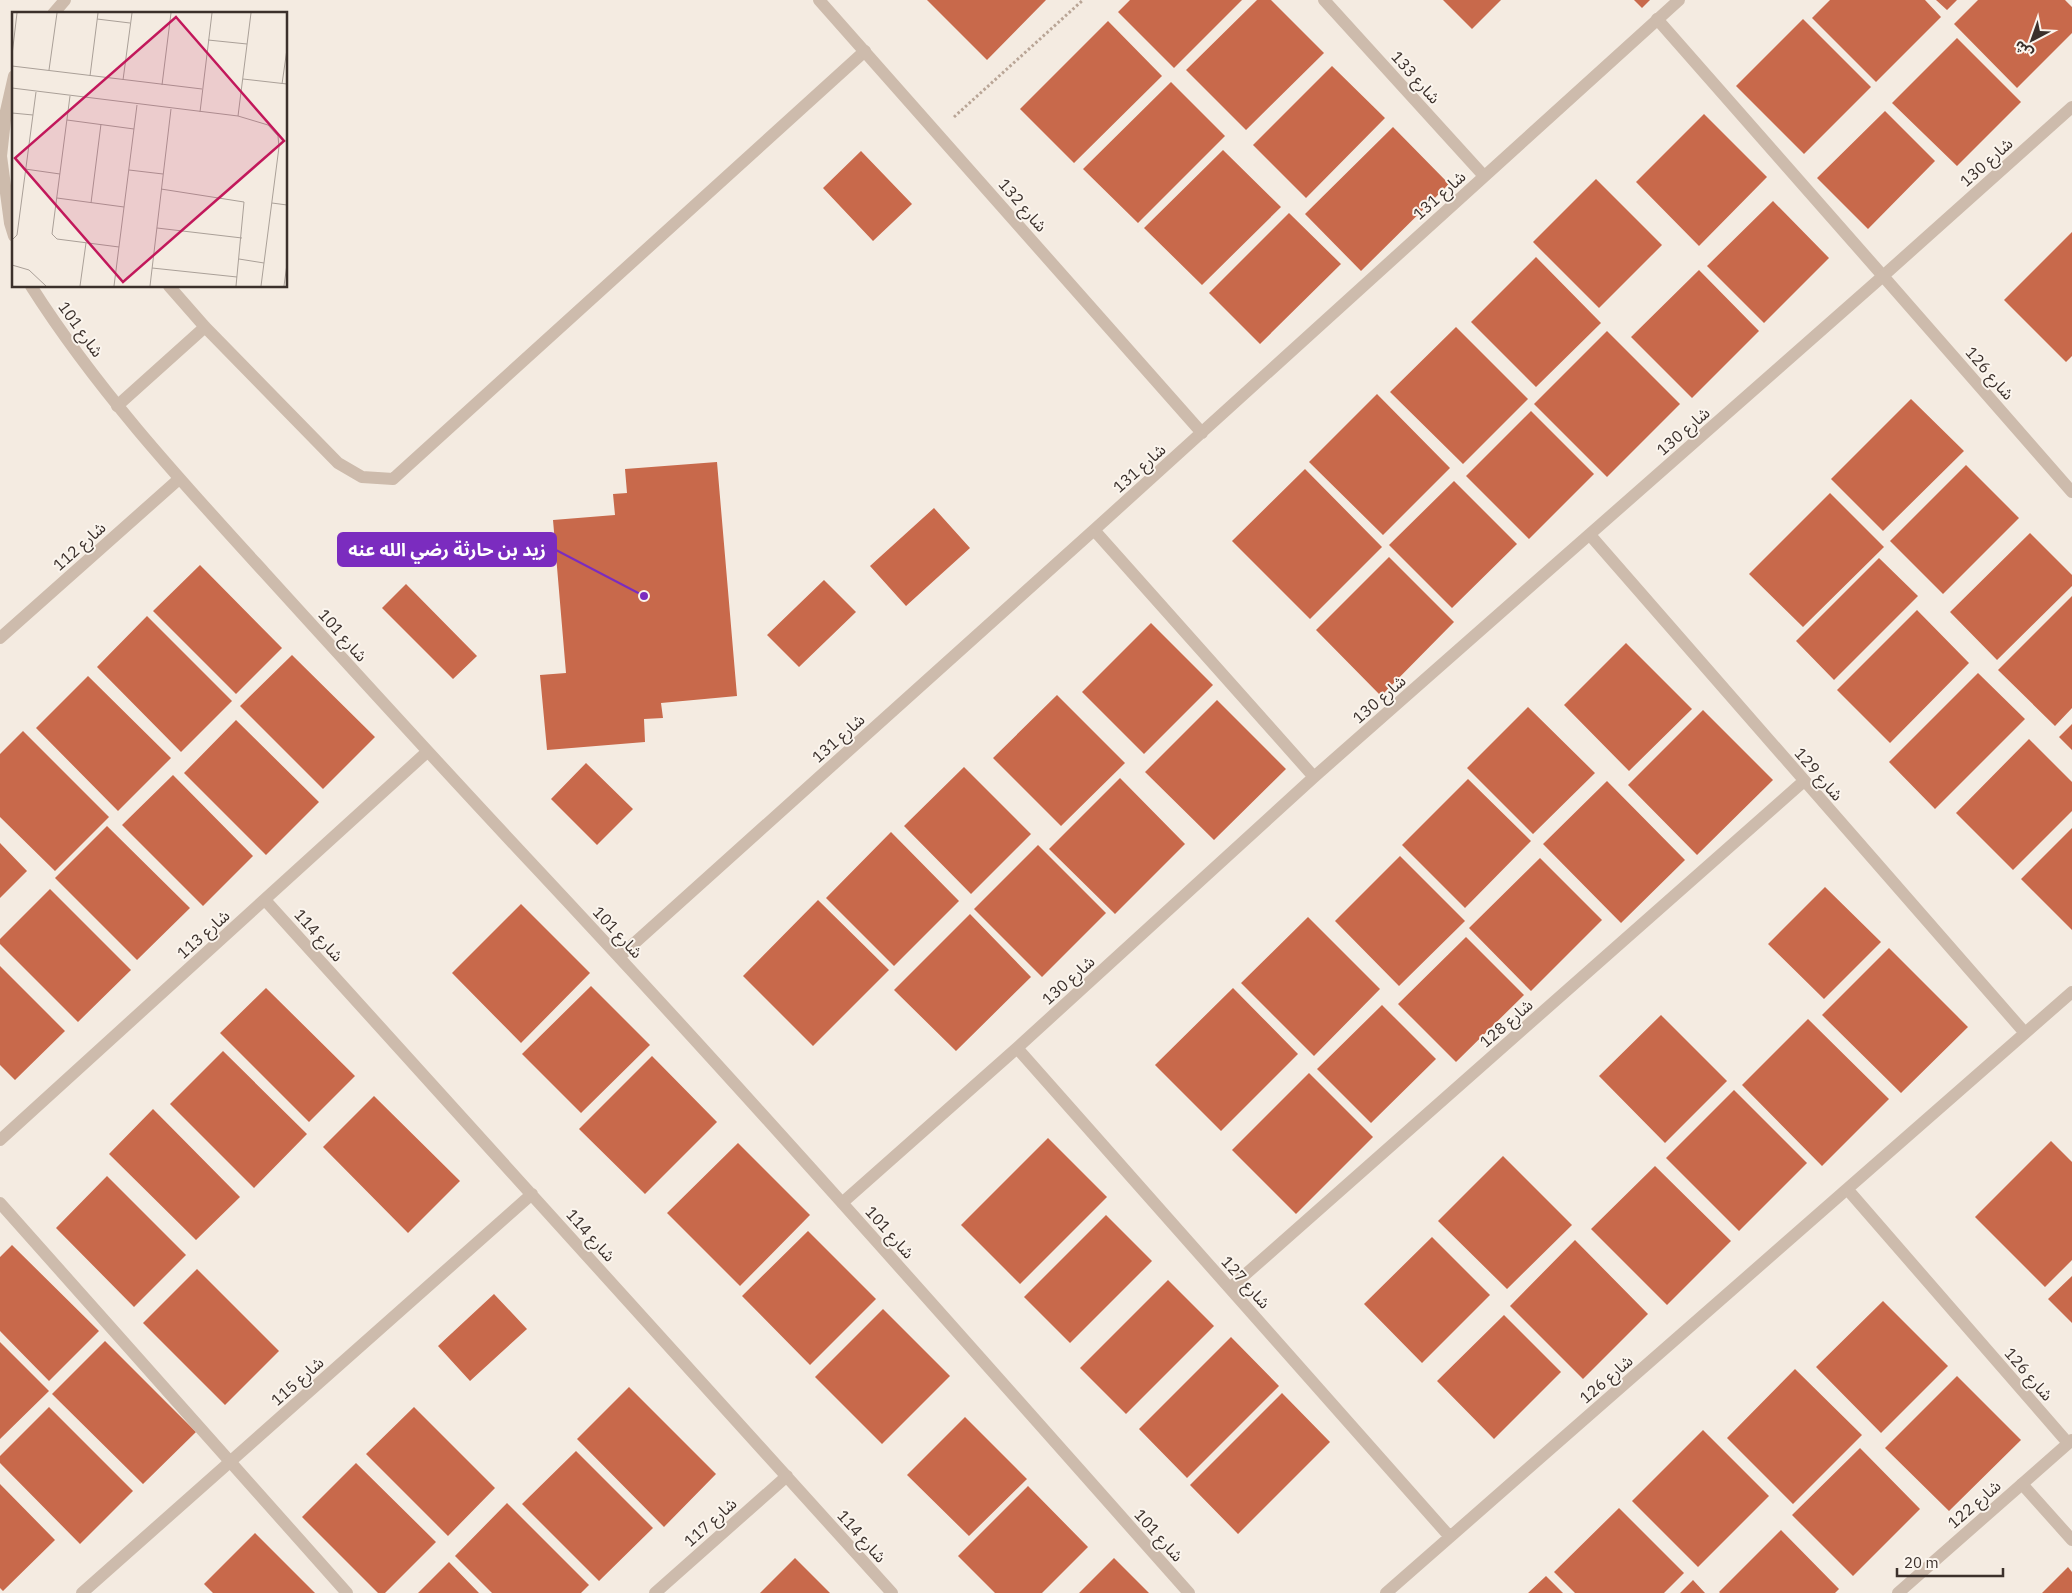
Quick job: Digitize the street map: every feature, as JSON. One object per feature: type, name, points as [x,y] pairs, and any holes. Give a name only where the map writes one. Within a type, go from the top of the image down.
[{"type":"street","points":[[55,12],[65,0]]},
{"type":"street","name":"شارع 132","points":[[819,0],[1202,432]]},
{"type":"street","name":"شارع 133","points":[[1324,0],[1484,176]]},
{"type":"street","name":"شارع 131","points":[[619,957],[1094,530],[1678,0]]},
{"type":"street","name":"شارع 126","points":[[1657,19],[2072,492]]},
{"type":"street","points":[[171,288],[205,327],[338,463],[362,477],[393,479],[865,51]]},
{"type":"street","points":[[12,85],[6,111],[1,156],[12,230]]},
{"type":"street","name":"شارع 130","points":[[842,1203],[1018,1048],[1314,778],[2072,107]]},
{"type":"street","name":"شارع 101","points":[[32,288],[117,406],[179,479],[427,752],[619,957],[842,1203],[1189,1593]]},
{"type":"street","points":[[117,406],[205,327]]},
{"type":"street","name":"شارع 112","points":[[0,638],[179,479]]},
{"type":"street","points":[[1094,530],[1314,778]]},
{"type":"street","name":"شارع 129","points":[[1590,535],[1804,782],[2025,1032]]},
{"type":"street","name":"شارع 113","points":[[0,1140],[427,752]]},
{"type":"street","name":"شارع 128","points":[[1230,1288],[1804,782]]},
{"type":"street","name":"شارع 114","points":[[265,900],[892,1593]]},
{"type":"street","name":"شارع 126","points":[[1386,1593],[2072,992]]},
{"type":"street","name":"شارع 127","points":[[1018,1048],[1450,1537]]},
{"type":"street","name":"شارع 126","points":[[1848,1190],[2070,1441]]},
{"type":"street","name":"شارع 115","points":[[82,1593],[532,1194]]},
{"type":"street","points":[[0,1203],[347,1593]]},
{"type":"street","name":"شارع 122","points":[[1898,1593],[2070,1441]]},
{"type":"street","name":"شارع 117","points":[[655,1593],[786,1476]]},
{"type":"street","points":[[2022,1484],[2072,1540]]},
{"type":"path","points":[[937,133],[1083,0]]},
{"type":"building","points":[[927,0],[1046,0],[987,60]]},
{"type":"building","points":[[1130,0],[1242,0],[1174,68],[1118,12]]},
{"type":"building","points":[[1257,0],[1271,0],[1324,53],[1246,130],[1186,70]]},
{"type":"building","points":[[1443,0],[1501,0],[1472,29]]},
{"type":"building","points":[[1634,0],[1650,0],[1642,8]]},
{"type":"building","points":[[1830,0],[1925,0],[1941,17],[1876,82],[1812,18]]},
{"type":"building","points":[[1936,0],[1957,0],[1947,10]]},
{"type":"building","points":[[1978,0],[2065,0],[2072,7],[2072,33],[2017,88],[1954,24]]},
{"type":"building","points":[[1803,19],[1871,87],[1804,154],[1736,86]]},
{"type":"building","points":[[1108,21],[1162,76],[1074,163],[1020,109]]},
{"type":"building","points":[[1957,38],[2021,102],[1957,166],[1892,103]]},
{"type":"building","points":[[1332,66],[1385,118],[1306,198],[1253,145]]},
{"type":"building","points":[[1171,82],[1225,136],[1138,223],[1083,169]]},
{"type":"building","points":[[1885,111],[1935,161],[1868,229],[1817,178]]},
{"type":"building","points":[[1704,114],[1767,177],[1699,246],[1636,182]]},
{"type":"building","points":[[1393,127],[1449,184],[1361,271],[1305,214]]},
{"type":"building","points":[[1223,150],[1281,207],[1202,285],[1144,228]]},
{"type":"building","points":[[861,151],[912,204],[873,241],[823,188]]},
{"type":"building","points":[[1596,179],[1662,245],[1599,308],[1533,242]]},
{"type":"building","points":[[1773,201],[1829,258],[1764,323],[1707,266]]},
{"type":"building","points":[[1289,213],[1341,264],[1260,344],[1209,293]]},
{"type":"building","points":[[2072,232],[2072,356],[2066,362],[2004,300]]},
{"type":"building","points":[[1536,257],[1601,323],[1536,387],[1471,322]]},
{"type":"building","points":[[1699,270],[1759,331],[1692,398],[1631,337]]},
{"type":"building","points":[[1456,327],[1528,399],[1463,464],[1390,392]]},
{"type":"building","points":[[1607,331],[1680,404],[1607,477],[1534,404]]},
{"type":"building","points":[[1377,394],[1450,468],[1383,535],[1309,462]]},
{"type":"building","points":[[1911,399],[1964,451],[1883,531],[1831,479]]},
{"type":"building","points":[[1531,411],[1594,474],[1529,539],[1466,476]]},
{"type":"building","points":[[717,462],[737,696],[661,703],[663,718],[644,719],[645,742],[547,750],[540,675],[566,673],[553,520],[615,515],[613,494],[627,493],[625,469]]},
{"type":"building","points":[[1966,465],[2019,518],[1943,594],[1890,541]]},
{"type":"building","points":[[1305,469],[1382,547],[1310,619],[1232,541]]},
{"type":"building","points":[[1454,481],[1517,544],[1452,608],[1389,545]]},
{"type":"building","points":[[1830,493],[1884,547],[1803,627],[1749,574]]},
{"type":"building","points":[[934,508],[970,548],[906,606],[870,566]]},
{"type":"building","points":[[2030,533],[2072,575],[2072,586],[1997,660],[1950,612]]},
{"type":"building","points":[[1389,557],[1454,622],[1381,696],[1316,630]]},
{"type":"building","points":[[1879,558],[1918,596],[1834,680],[1796,641]]},
{"type":"building","points":[[200,565],[282,648],[236,694],[153,611]]},
{"type":"building","points":[[824,580],[856,612],[799,667],[767,635]]},
{"type":"building","points":[[406,584],[477,656],[453,679],[382,608]]},
{"type":"building","points":[[2072,596],[2072,708],[2055,726],[1998,670]]},
{"type":"building","points":[[1917,610],[1969,663],[1890,743],[1837,690]]},
{"type":"building","points":[[147,616],[232,701],[181,752],[97,667]]},
{"type":"building","points":[[1151,623],[1213,685],[1144,754],[1082,692]]},
{"type":"building","points":[[1626,643],[1692,709],[1629,771],[1564,705]]},
{"type":"building","points":[[292,655],[375,737],[323,789],[240,706]]},
{"type":"building","points":[[1978,673],[2025,719],[1935,809],[1889,762]]},
{"type":"building","points":[[88,676],[171,758],[118,811],[36,728]]},
{"type":"building","points":[[1057,695],[1125,763],[1061,826],[993,758]]},
{"type":"building","points":[[1217,700],[1286,769],[1214,840],[1145,772]]},
{"type":"building","points":[[1528,707],[1595,773],[1533,834],[1467,768]]},
{"type":"building","points":[[1703,710],[1773,780],[1697,855],[1628,785]]},
{"type":"building","points":[[236,720],[319,802],[266,855],[184,773]]},
{"type":"building","points":[[2072,724],[2072,750],[2059,737]]},
{"type":"building","points":[[23,731],[109,817],[55,871],[0,817],[0,754]]},
{"type":"building","points":[[2029,739],[2072,782],[2072,811],[2013,870],[1956,813]]},
{"type":"building","points":[[586,763],[633,809],[597,845],[551,799]]},
{"type":"building","points":[[964,767],[1031,834],[971,894],[904,826]]},
{"type":"building","points":[[173,775],[253,856],[203,906],[122,825]]},
{"type":"building","points":[[1120,778],[1185,844],[1115,914],[1049,849]]},
{"type":"building","points":[[1468,779],[1531,841],[1465,908],[1402,845]]},
{"type":"building","points":[[1607,781],[1685,860],[1621,923],[1543,844]]},
{"type":"building","points":[[107,826],[190,908],[137,960],[55,878]]},
{"type":"building","points":[[2072,828],[2072,930],[2021,879]]},
{"type":"building","points":[[891,832],[959,901],[894,966],[826,898]]},
{"type":"building","points":[[0,843],[27,871],[0,898]]},
{"type":"building","points":[[1038,845],[1106,913],[1042,977],[974,909]]},
{"type":"building","points":[[1400,856],[1465,921],[1399,986],[1335,921]]},
{"type":"building","points":[[1540,858],[1602,920],[1531,991],[1469,928]]},
{"type":"building","points":[[1825,887],[1881,942],[1824,999],[1768,944]]},
{"type":"building","points":[[50,889],[131,970],[78,1022],[0,944],[0,939]]},
{"type":"building","points":[[818,900],[889,970],[813,1046],[743,976]]},
{"type":"building","points":[[521,904],[590,973],[521,1043],[452,973]]},
{"type":"building","points":[[970,914],[1031,977],[956,1051],[894,990]]},
{"type":"building","points":[[1308,917],[1380,989],[1314,1056],[1241,983]]},
{"type":"building","points":[[1466,937],[1524,995],[1456,1062],[1398,1004]]},
{"type":"building","points":[[1889,948],[1968,1027],[1901,1093],[1822,1015]]},
{"type":"building","points":[[0,966],[65,1031],[15,1080],[0,1065]]},
{"type":"building","points":[[591,986],[650,1045],[581,1113],[522,1054]]},
{"type":"building","points":[[266,988],[355,1076],[309,1122],[220,1033]]},
{"type":"building","points":[[1233,988],[1298,1054],[1221,1131],[1155,1065]]},
{"type":"building","points":[[1382,1005],[1436,1059],[1371,1123],[1317,1069]]},
{"type":"building","points":[[1661,1015],[1727,1081],[1665,1143],[1599,1076]]},
{"type":"building","points":[[1808,1019],[1889,1099],[1822,1166],[1742,1085]]},
{"type":"building","points":[[223,1051],[307,1134],[254,1188],[170,1104]]},
{"type":"building","points":[[652,1056],[717,1122],[645,1194],[579,1129]]},
{"type":"building","points":[[1309,1073],[1373,1137],[1296,1214],[1232,1150]]},
{"type":"building","points":[[1734,1090],[1807,1163],[1739,1231],[1666,1158]]},
{"type":"building","points":[[374,1096],[460,1181],[408,1233],[323,1147]]},
{"type":"building","points":[[153,1109],[240,1197],[196,1240],[109,1154]]},
{"type":"building","points":[[1048,1138],[1107,1197],[1020,1284],[961,1225]]},
{"type":"building","points":[[2051,1141],[2072,1162],[2072,1260],[2045,1287],[1975,1217]]},
{"type":"building","points":[[738,1143],[810,1215],[740,1286],[667,1213]]},
{"type":"building","points":[[1503,1156],[1572,1225],[1507,1289],[1438,1221]]},
{"type":"building","points":[[1655,1166],[1731,1241],[1667,1305],[1591,1229]]},
{"type":"building","points":[[107,1176],[186,1255],[134,1307],[56,1228]]},
{"type":"building","points":[[1106,1215],[1152,1261],[1070,1343],[1024,1297]]},
{"type":"building","points":[[808,1231],[876,1299],[810,1365],[742,1296]]},
{"type":"building","points":[[1432,1237],[1490,1295],[1422,1363],[1364,1304]]},
{"type":"building","points":[[1575,1240],[1648,1314],[1583,1379],[1510,1306]]},
{"type":"building","points":[[12,1245],[99,1331],[49,1381],[0,1331],[0,1257]]},
{"type":"building","points":[[197,1269],[279,1351],[225,1405],[143,1323]]},
{"type":"building","points":[[2072,1276],[2072,1323],[2048,1299]]},
{"type":"building","points":[[1168,1280],[1214,1326],[1126,1414],[1080,1368]]},
{"type":"building","points":[[494,1294],[527,1329],[470,1381],[438,1346]]},
{"type":"building","points":[[1883,1301],[1948,1366],[1881,1433],[1816,1367]]},
{"type":"building","points":[[883,1309],[950,1376],[882,1444],[815,1377]]},
{"type":"building","points":[[1504,1315],[1561,1372],[1494,1439],[1437,1381]]},
{"type":"building","points":[[1231,1337],[1279,1386],[1187,1478],[1139,1429]]},
{"type":"building","points":[[105,1341],[196,1432],[143,1484],[52,1394]]},
{"type":"building","points":[[0,1342],[49,1391],[0,1439]]},
{"type":"building","points":[[1795,1369],[1862,1435],[1793,1504],[1727,1438]]},
{"type":"building","points":[[1957,1376],[2021,1440],[1949,1511],[1885,1448]]},
{"type":"building","points":[[629,1387],[716,1474],[664,1527],[577,1439]]},
{"type":"building","points":[[1282,1393],[1330,1442],[1238,1534],[1190,1485]]},
{"type":"building","points":[[49,1407],[133,1491],[80,1544],[0,1463],[0,1456]]},
{"type":"building","points":[[414,1407],[495,1488],[448,1536],[366,1454]]},
{"type":"building","points":[[965,1417],[1027,1479],[969,1536],[907,1475]]},
{"type":"building","points":[[1703,1430],[1769,1496],[1698,1567],[1632,1501]]},
{"type":"building","points":[[1860,1448],[1920,1509],[1853,1576],[1792,1515]]},
{"type":"building","points":[[576,1451],[653,1528],[599,1581],[522,1504]]},
{"type":"building","points":[[356,1463],[436,1542],[385,1593],[378,1593],[302,1517]]},
{"type":"building","points":[[0,1484],[55,1540],[3,1591],[0,1588]]},
{"type":"building","points":[[1028,1486],[1088,1547],[1042,1593],[995,1593],[958,1556]]},
{"type":"building","points":[[507,1503],[589,1585],[581,1593],[492,1593],[455,1556]]},
{"type":"building","points":[[1619,1508],[1684,1573],[1664,1593],[1575,1593],[1554,1572]]},
{"type":"building","points":[[1781,1530],[1839,1589],[1835,1593],[1720,1593],[1719,1592]]},
{"type":"building","points":[[255,1533],[315,1593],[213,1593],[204,1584]]},
{"type":"building","points":[[795,1558],[830,1593],[760,1593]]},
{"type":"building","points":[[1114,1558],[1149,1593],[1079,1593]]},
{"type":"building","points":[[449,1562],[479,1593],[418,1593]]},
{"type":"building","points":[[2068,1567],[2072,1572],[2072,1593],[2042,1593]]},
{"type":"building","points":[[1546,1576],[1563,1593],[1528,1593]]},
{"type":"building","points":[[1693,1580],[1705,1593],[1680,1593]]},
{"type":"place","name":"زيد بن حارثة رضي الله عنه","points":[[644,596]]}]
